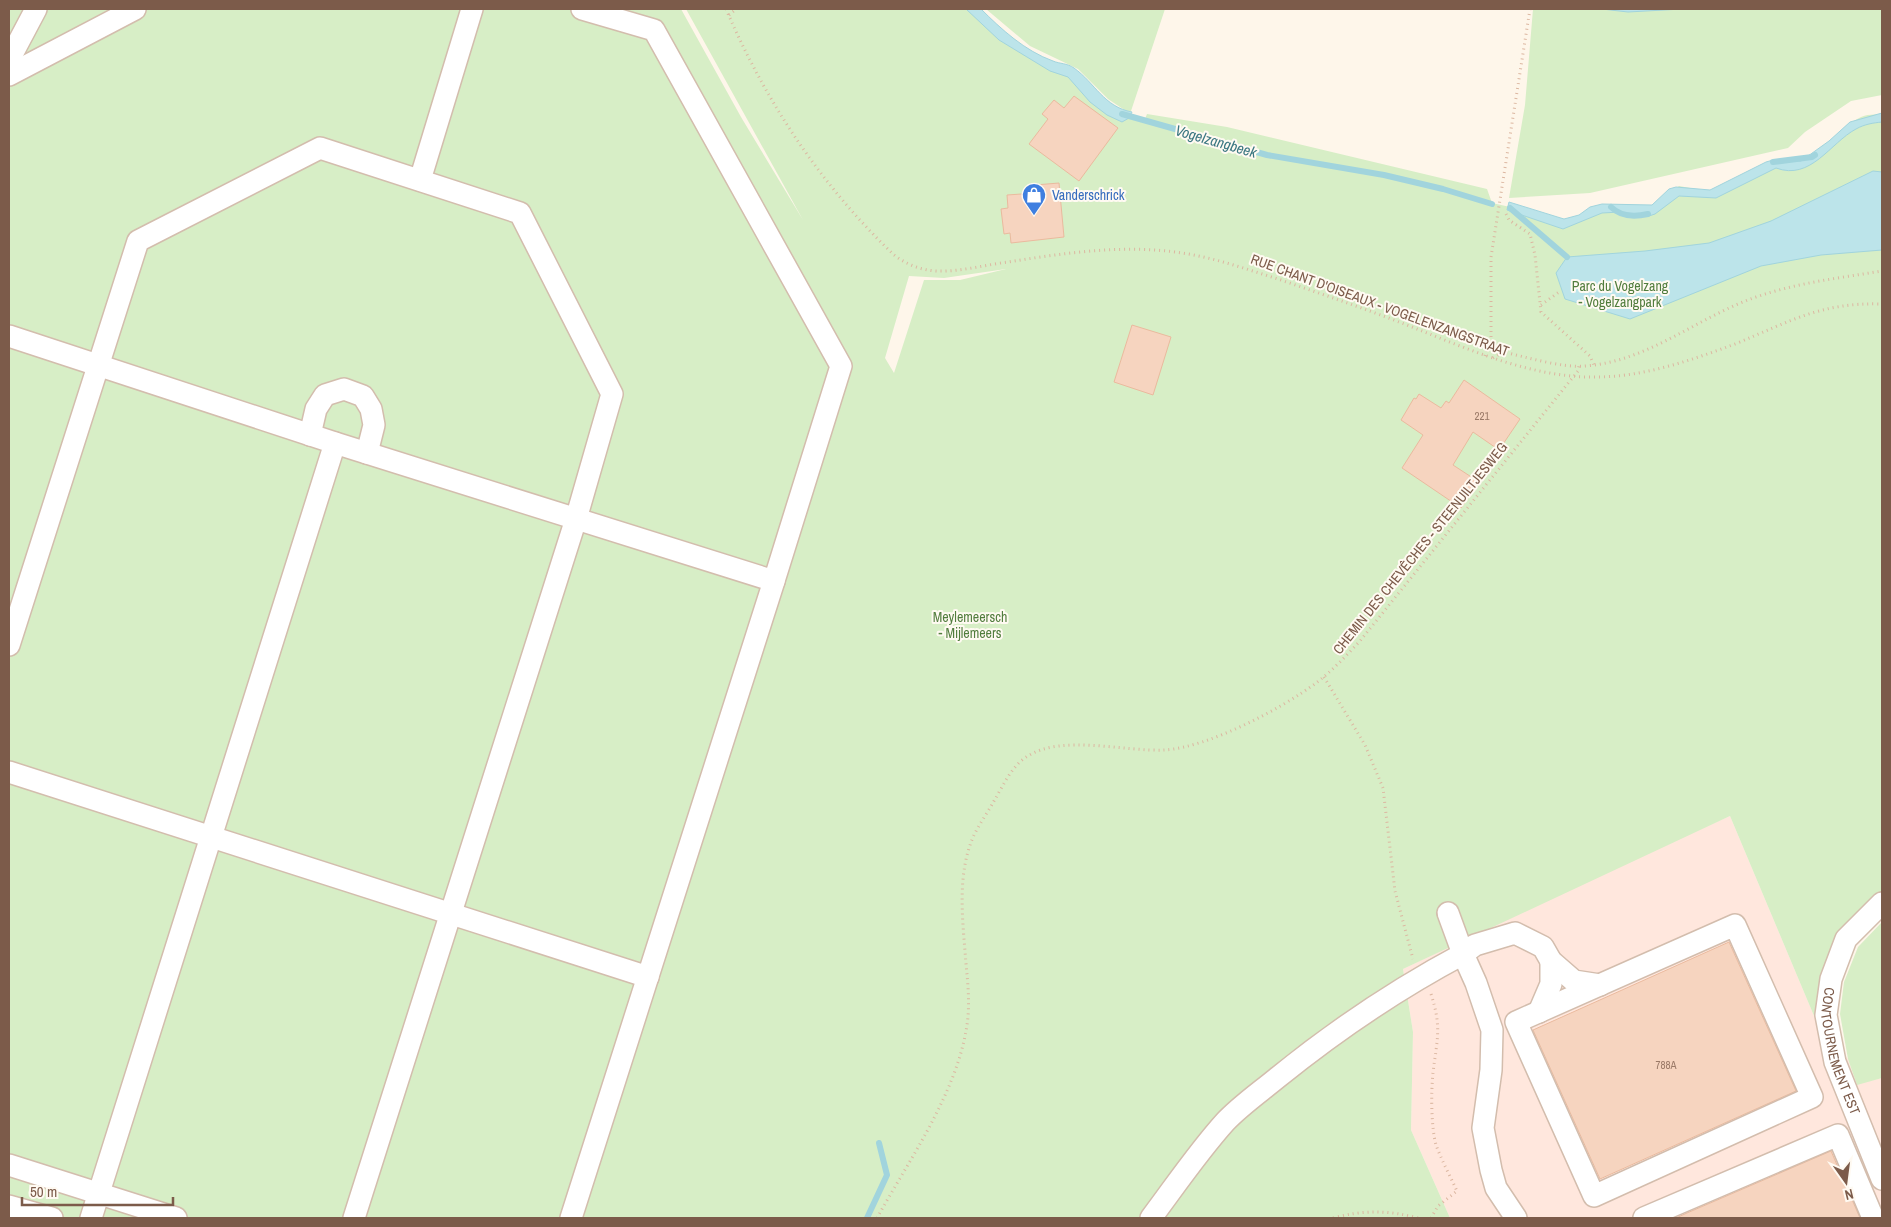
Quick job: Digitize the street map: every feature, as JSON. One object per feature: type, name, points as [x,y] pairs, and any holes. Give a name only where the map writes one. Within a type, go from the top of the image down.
[{"type":"street","points":[[9,60],[36,9]]},
{"type":"street","points":[[9,75],[135,9]]},
{"type":"street","points":[[420,180],[472,9]]},
{"type":"street","points":[[582,9],[654,30]]},
{"type":"street","points":[[571,1218],[841,366],[642,9]]},
{"type":"street","points":[[9,645],[138,241],[320,148],[520,213],[612,394],[576,519],[354,1218]]},
{"type":"street","points":[[9,336],[335,443],[774,581]]},
{"type":"street","points":[[310,434],[316,409],[326,395],[344,389],[364,396],[371,409],[374,425],[367,453]]},
{"type":"street","points":[[91,1218],[335,443]]},
{"type":"street","points":[[9,772],[648,977]]},
{"type":"street","name":"CONTOURNEMENT EST","points":[[1882,903],[1846,939],[1831,979],[1826,1015],[1835,1062],[1882,1179]]},
{"type":"street","points":[[1448,913],[1462,954],[1476,983],[1492,1030],[1491,1070],[1483,1128],[1496,1188],[1505,1214]]},
{"type":"street","points":[[1735,925],[1812,1097],[1594,1196],[1516,1022],[1600,985],[1735,925]]},
{"type":"street","points":[[1151,1218],[1226,1122],[1306,1054],[1363,1014],[1422,976],[1462,954],[1475,944],[1515,933],[1543,948],[1551,961],[1574,981],[1600,985]]},
{"type":"street","points":[[1539,1012],[1551,984],[1551,961]]},
{"type":"street","points":[[1644,1218],[1838,1135],[1873,1218]]},
{"type":"street","points":[[9,1165],[176,1218]]},
{"type":"street","points":[[9,1206],[45,1217]]},
{"type":"path","name":"RUE CHANT D'OISEAUX - VOGELENZANGSTRAAT","points":[[726,9],[770,99],[799,145],[827,184],[875,237],[904,262],[926,270],[938,271],[1125,250],[1182,253],[1230,264],[1349,303],[1485,356],[1572,376],[1602,377],[1637,374],[1672,365],[1733,344],[1811,312],[1840,305],[1882,304]]},
{"type":"path","points":[[729,15],[736,9]]},
{"type":"path","points":[[1485,356],[1491,338],[1491,257],[1530,9]]},
{"type":"path","points":[[1506,214],[1509,220],[1530,234],[1541,312],[1590,356],[1594,364]]},
{"type":"path","points":[[1493,358],[1503,352],[1578,366],[1594,364],[1647,351],[1738,304],[1787,286],[1882,272]]},
{"type":"path","points":[[1541,304],[1559,292]]},
{"type":"path","name":"CHEMIN DES CHEVÊCHES - STEENUILTJESWEG","points":[[876,1218],[913,1156],[948,1088],[958,1059],[968,1018],[962,892],[965,865],[974,835],[1015,768],[1027,756],[1059,744],[1145,750],[1188,746],[1235,729],[1324,677],[1360,641],[1578,370],[1578,366]]},
{"type":"path","points":[[1324,677],[1365,745],[1383,788],[1395,891],[1422,976],[1438,1015],[1438,1046],[1433,1072],[1434,1131],[1440,1153],[1457,1191],[1438,1206],[1431,1218]]},
{"type":"path","points":[[1333,1218],[1372,1210],[1394,1212],[1418,1218]]},
{"type":"shaded area","points":[[1730,816],[1817,1023],[1848,1059],[1857,1084],[1882,1078],[1882,1218],[1450,1218],[1411,1130],[1413,1032],[1403,969],[1609,870]]},
{"type":"green space","points":[[9,9],[681,9],[741,117],[803,220],[686,9],[972,9],[1005,38],[1069,70],[1117,115],[1145,119],[1147,114],[1227,127],[1487,189],[1492,203],[1564,219],[1574,218],[1607,204],[1654,206],[1679,186],[1712,192],[1770,162],[1797,166],[1829,144],[1859,118],[1882,115],[1882,891],[1879,893],[1817,1023],[1730,816],[1403,969],[1413,1032],[1411,1130],[1450,1218],[9,1218]],"holes":[[[1006,269],[960,280],[924,280],[894,373],[885,358],[909,276],[944,278]]]},
{"type":"green space","points":[[986,9],[1165,9],[1131,111],[1126,111],[1108,99],[1078,69],[1030,46]]},
{"type":"green space","points":[[1533,9],[1882,9],[1882,95],[1851,101],[1805,132],[1788,148],[1590,193],[1509,198],[1525,105]]},
{"type":"green space","points":[[1882,922],[1882,1078],[1857,1085],[1848,1059],[1840,1014],[1844,982],[1858,947]]},
{"type":"water","points":[[966,9],[981,9],[1005,32],[1023,45],[1043,57],[1074,68],[1107,100],[1122,109],[1132,112],[1129,118],[1122,122],[1107,115],[1090,102],[1068,77],[1050,71],[999,40]]},
{"type":"water","points":[[1602,9],[1682,9],[1628,12]]},
{"type":"water","points":[[1882,113],[1882,122],[1872,123],[1856,129],[1810,165],[1788,171],[1776,168],[1716,198],[1679,196],[1655,214],[1649,216],[1620,212],[1602,213],[1563,229],[1507,210],[1509,202],[1564,219],[1579,215],[1590,207],[1602,204],[1652,205],[1669,189],[1676,187],[1710,190],[1766,162],[1773,160],[1801,161],[1829,141],[1850,122]]},
{"type":"water","points":[[1873,171],[1882,172],[1882,250],[1821,255],[1761,266],[1630,319],[1565,299],[1556,273],[1567,257],[1645,251],[1709,243],[1771,221]]},
{"type":"building","points":[[1074,96],[1118,128],[1079,181],[1029,144],[1048,119],[1042,114],[1054,100],[1064,108]]},
{"type":"building","points":[[1059,183],[1064,237],[1011,243],[1010,233],[1004,234],[1001,209],[1008,208],[1007,195],[1036,193],[1035,185]]},
{"type":"building","points":[[1132,325],[1171,337],[1153,395],[1114,382]]},
{"type":"building","points":[[1464,380],[1520,419],[1499,450],[1473,432],[1453,465],[1479,482],[1461,508],[1402,468],[1423,435],[1401,420],[1414,398],[1416,399],[1419,394],[1441,408],[1446,401],[1449,403]]},
{"type":"building","points":[[1729,942],[1796,1091],[1600,1179],[1533,1030]]},
{"type":"building","points":[[1831,1151],[1860,1218],[1676,1218],[1687,1213]]},
{"type":"waterway","name":"Vogelzangbeek","points":[[1122,114],[1267,155],[1384,175],[1443,189],[1492,204]]},
{"type":"waterway","name":"Vogelzangbeek","points":[[1773,162],[1815,155]]},
{"type":"waterway","name":"Vogelzangbeek","points":[[1611,207],[1619,213],[1628,215],[1648,214]]},
{"type":"waterway","points":[[1510,208],[1567,257]]},
{"type":"waterway","points":[[867,1218],[887,1175],[879,1143]]},
{"type":"place","name":"Vanderschrick","points":[[1034,216]]},
{"type":"park label","name":"Parc du Vogelzang - Vogelzangpark","points":[[1620,294]]},
{"type":"park label","name":"Meylemeersch - Mijlemeers","points":[[970,626]]}]
